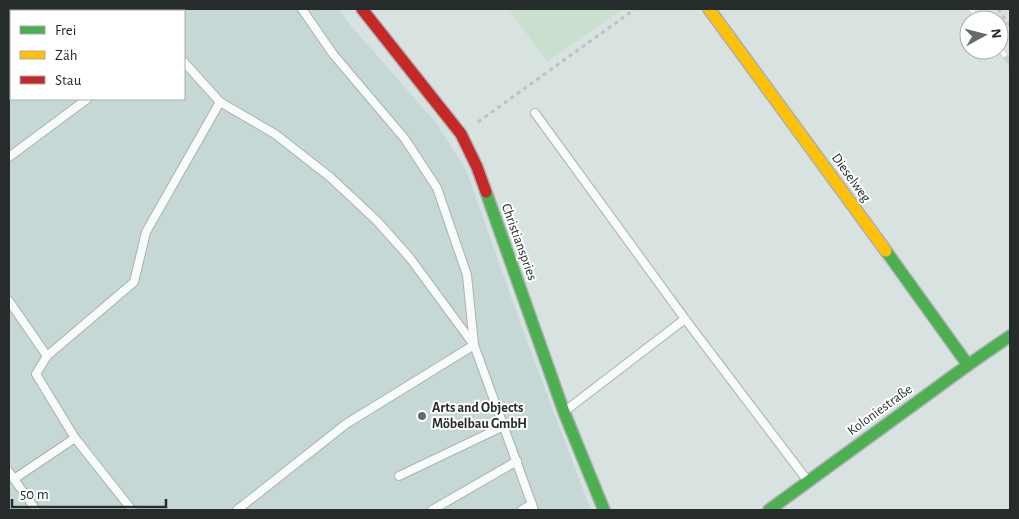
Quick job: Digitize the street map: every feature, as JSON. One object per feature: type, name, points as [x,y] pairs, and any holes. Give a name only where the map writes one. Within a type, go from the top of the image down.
[{"type":"street","name":"Christianspries","points":[[362,9],[461,134],[477,167],[564,412],[604,510]]},
{"type":"street","name":"Dieselweg","points":[[709,9],[968,365]]},
{"type":"street","name":"Koloniestraße","points":[[769,510],[1010,336]]},
{"type":"lane","points":[[302,9],[332,54],[405,139],[436,188],[468,275],[474,345],[533,507],[522,510]]},
{"type":"lane","points":[[185,63],[220,102],[275,134],[330,177],[378,221],[410,258],[474,345]]},
{"type":"lane","points":[[9,157],[86,100]]},
{"type":"lane","points":[[132,510],[75,438],[36,374],[47,356],[134,282],[146,232],[220,102]]},
{"type":"lane","points":[[535,113],[685,319],[808,482]]},
{"type":"lane","points":[[9,300],[47,356]]},
{"type":"lane","points":[[564,412],[685,319]]},
{"type":"lane","points":[[237,510],[346,424],[474,345]]},
{"type":"lane","points":[[399,476],[504,426]]},
{"type":"lane","points":[[14,479],[75,438]]},
{"type":"lane","points":[[432,510],[517,462]]},
{"type":"lane","points":[[9,472],[36,510]]},
{"type":"path","points":[[625,9],[628,14]]},
{"type":"path","points":[[461,134],[635,9]]},
{"type":"path","points":[[998,9],[1010,26]]},
{"type":"shaded area","points":[[9,9],[339,9],[351,26],[437,124],[466,170],[527,342],[591,510],[9,510]]},
{"type":"green space","points":[[509,9],[619,9],[620,11],[547,62]]},
{"type":"traffic: fast","points":[[486,192],[564,412],[604,510]]},
{"type":"traffic: fast","points":[[886,251],[968,365]]},
{"type":"traffic: fast","points":[[769,510],[1010,336]]},
{"type":"traffic: slow","points":[[709,9],[886,251]]},
{"type":"traffic: jam","points":[[362,9],[461,134],[477,167],[486,192]]},
{"type":"place","name":"Arts and Objects Möbelbau GmbH","points":[[422,416]]}]
